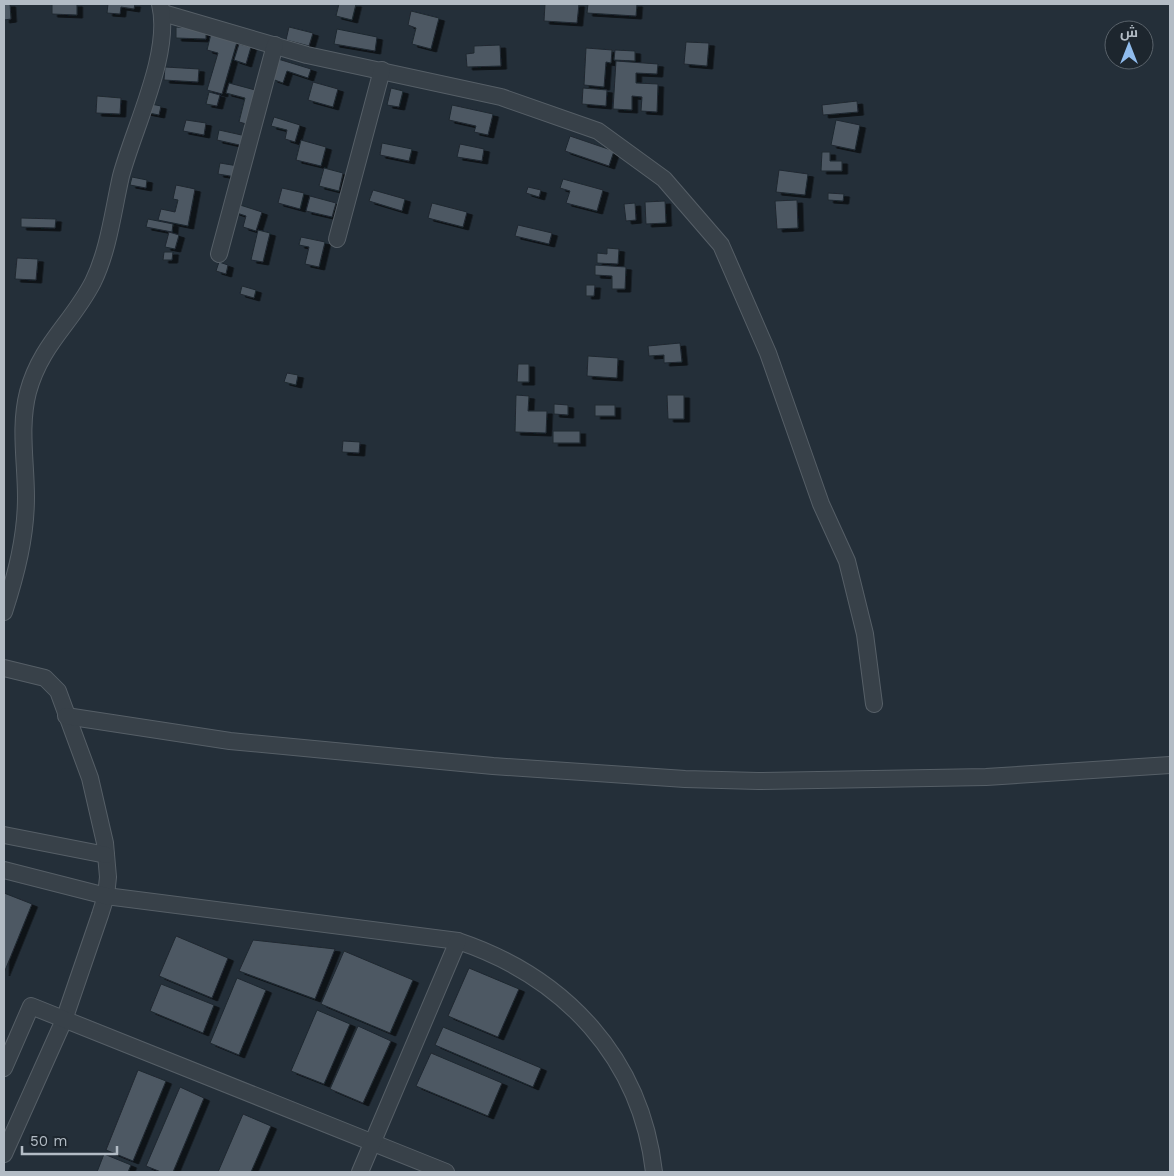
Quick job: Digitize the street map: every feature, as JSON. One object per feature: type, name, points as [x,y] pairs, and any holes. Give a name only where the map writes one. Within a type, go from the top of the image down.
[{"type":"street","points":[[4,612],[17,571],[25,524],[26,476],[23,432],[28,393],[42,356],[83,299],[94,280],[102,256],[122,174],[155,69],[161,41],[162,8],[307,55],[501,97],[598,131],[664,178],[721,245],[768,353],[821,504],[848,561],[865,634],[874,704]]},
{"type":"street","points":[[219,254],[275,45]]},
{"type":"street","points":[[337,239],[382,70]]},
{"type":"street","points":[[4,668],[46,678],[60,696],[90,778],[106,855],[108,877],[106,896],[64,1020],[4,1154]]},
{"type":"street","points":[[66,716],[230,741],[493,766],[685,779],[758,781],[986,777],[1170,765]]},
{"type":"street","points":[[4,835],[106,855]]},
{"type":"street","points":[[4,870],[106,896],[458,941],[485,950],[536,977],[565,1000],[598,1034],[614,1058],[639,1109],[648,1136],[654,1172]]},
{"type":"street","points":[[360,1172],[371,1142],[458,941]]},
{"type":"street","points":[[4,1068],[32,1006],[446,1172]]},
{"type":"building","points":[[4,4],[10,4],[11,19],[4,20]]},
{"type":"building","points":[[52,4],[77,4],[77,15],[52,14]]},
{"type":"building","points":[[108,4],[135,4],[134,9],[121,7],[120,14],[107,13]]},
{"type":"building","points":[[339,4],[356,4],[352,20],[336,16]]},
{"type":"building","points":[[545,4],[579,4],[577,23],[544,21]]},
{"type":"building","points":[[588,4],[637,4],[636,16],[587,13]]},
{"type":"building","points":[[411,11],[439,18],[431,49],[412,44],[416,28],[408,25]]},
{"type":"building","points":[[176,27],[206,29],[206,39],[176,38]]},
{"type":"building","points":[[289,27],[313,33],[309,46],[286,40]]},
{"type":"building","points":[[337,29],[377,37],[375,51],[334,44]]},
{"type":"building","points":[[211,34],[237,42],[222,94],[207,90],[218,53],[207,50]]},
{"type":"building","points":[[686,42],[709,43],[707,66],[684,64]]},
{"type":"building","points":[[239,44],[251,47],[246,64],[234,60]]},
{"type":"building","points":[[500,45],[501,66],[467,67],[466,54],[474,53],[474,46]]},
{"type":"building","points":[[586,48],[612,50],[611,63],[606,62],[604,87],[584,85]]},
{"type":"building","points":[[615,50],[635,51],[635,61],[614,60]]},
{"type":"building","points":[[278,59],[311,69],[308,78],[287,71],[283,83],[272,79]]},
{"type":"building","points":[[616,61],[658,64],[657,74],[636,73],[636,83],[658,84],[657,112],[641,111],[642,97],[632,96],[632,110],[613,109]]},
{"type":"building","points":[[165,67],[199,69],[198,82],[164,80]]},
{"type":"building","points":[[313,82],[338,89],[333,107],[308,100]]},
{"type":"building","points":[[229,83],[259,91],[250,125],[239,122],[245,98],[226,93]]},
{"type":"building","points":[[391,88],[403,91],[399,107],[387,105]]},
{"type":"building","points":[[583,88],[607,90],[606,106],[582,104]]},
{"type":"building","points":[[209,92],[220,95],[217,106],[206,104]]},
{"type":"building","points":[[97,96],[121,98],[120,114],[96,113]]},
{"type":"building","points":[[857,101],[858,112],[823,115],[822,105]]},
{"type":"building","points":[[146,103],[161,106],[159,115],[144,112]]},
{"type":"building","points":[[452,105],[493,114],[488,135],[474,132],[476,126],[449,120]]},
{"type":"building","points":[[274,117],[300,125],[295,142],[285,139],[287,130],[271,126]]},
{"type":"building","points":[[186,120],[206,123],[204,135],[183,131]]},
{"type":"building","points":[[836,120],[860,125],[855,150],[831,145]]},
{"type":"building","points":[[219,130],[246,136],[244,146],[217,140]]},
{"type":"building","points":[[570,136],[614,151],[609,166],[565,151]]},
{"type":"building","points":[[301,140],[326,147],[321,166],[296,160]]},
{"type":"building","points":[[382,143],[412,149],[409,161],[380,155]]},
{"type":"building","points":[[460,144],[484,149],[482,161],[457,157]]},
{"type":"building","points":[[822,152],[830,152],[830,161],[842,161],[842,171],[821,171]]},
{"type":"building","points":[[220,163],[238,166],[236,177],[218,174]]},
{"type":"building","points":[[324,168],[343,173],[339,191],[319,186]]},
{"type":"building","points":[[779,170],[808,174],[805,195],[776,192]]},
{"type":"building","points":[[132,177],[147,180],[146,188],[130,185]]},
{"type":"building","points":[[563,179],[603,190],[597,211],[566,203],[570,191],[560,188]]},
{"type":"building","points":[[176,185],[195,189],[188,226],[158,220],[161,209],[175,212],[178,200],[173,199]]},
{"type":"building","points":[[528,187],[541,190],[539,197],[526,193]]},
{"type":"building","points":[[282,188],[304,193],[300,209],[278,203]]},
{"type":"building","points":[[373,190],[405,199],[402,211],[369,201]]},
{"type":"building","points":[[828,193],[844,194],[843,201],[828,200]]},
{"type":"building","points":[[310,196],[336,203],[332,217],[306,211]]},
{"type":"building","points":[[797,200],[798,228],[777,229],[775,201]]},
{"type":"building","points":[[665,201],[666,223],[646,224],[645,202]]},
{"type":"building","points":[[432,203],[467,212],[463,227],[428,218]]},
{"type":"building","points":[[635,203],[636,220],[626,221],[624,204]]},
{"type":"building","points":[[237,204],[262,212],[256,231],[243,227],[246,216],[234,212]]},
{"type":"building","points":[[21,218],[56,219],[55,228],[21,227]]},
{"type":"building","points":[[148,219],[173,224],[172,232],[146,227]]},
{"type":"building","points":[[518,225],[552,233],[549,244],[515,236]]},
{"type":"building","points":[[258,230],[270,233],[263,262],[251,260]]},
{"type":"building","points":[[169,232],[179,235],[175,249],[165,247]]},
{"type":"building","points":[[301,237],[325,242],[319,267],[305,264],[309,247],[299,245]]},
{"type":"building","points":[[607,248],[619,249],[618,264],[597,263],[597,253],[607,254]]},
{"type":"building","points":[[164,252],[173,252],[172,260],[163,260]]},
{"type":"building","points":[[17,258],[38,259],[36,280],[15,279]]},
{"type":"building","points":[[219,262],[228,265],[226,274],[216,271]]},
{"type":"building","points":[[595,265],[626,267],[625,289],[612,289],[612,276],[595,275]]},
{"type":"building","points":[[586,285],[595,285],[594,296],[586,296]]},
{"type":"building","points":[[242,286],[256,290],[254,298],[240,294]]},
{"type":"building","points":[[680,343],[682,362],[664,363],[664,355],[649,356],[648,346]]},
{"type":"building","points":[[588,356],[618,358],[617,378],[587,376]]},
{"type":"building","points":[[518,364],[529,364],[529,382],[517,382]]},
{"type":"building","points":[[287,373],[298,375],[296,385],[284,382]]},
{"type":"building","points":[[516,395],[529,396],[528,411],[547,411],[546,433],[515,432]]},
{"type":"building","points":[[667,395],[684,395],[684,419],[668,419]]},
{"type":"building","points":[[554,404],[568,405],[568,415],[554,414]]},
{"type":"building","points":[[595,405],[615,405],[615,416],[595,416]]},
{"type":"building","points":[[553,431],[580,431],[580,443],[553,443]]},
{"type":"building","points":[[343,441],[360,442],[359,453],[342,452]]},
{"type":"building","points":[[4,893],[32,904],[4,973]]},
{"type":"building","points":[[176,936],[228,958],[212,998],[159,976]]},
{"type":"building","points":[[253,940],[335,949],[315,999],[239,971]]},
{"type":"building","points":[[344,951],[413,980],[390,1033],[321,1004]]},
{"type":"building","points":[[469,968],[519,989],[498,1037],[448,1016]]},
{"type":"building","points":[[237,978],[266,990],[239,1055],[210,1043]]},
{"type":"building","points":[[161,984],[214,1005],[203,1033],[150,1011]]},
{"type":"building","points":[[317,1010],[350,1024],[324,1084],[291,1071]]},
{"type":"building","points":[[358,1026],[391,1041],[363,1103],[330,1089]]},
{"type":"building","points":[[443,1027],[541,1068],[533,1087],[435,1045]]},
{"type":"building","points":[[431,1053],[502,1083],[488,1116],[416,1086]]},
{"type":"building","points":[[138,1070],[166,1081],[133,1161],[106,1150]]},
{"type":"building","points":[[180,1087],[204,1098],[173,1172],[161,1172],[146,1166]]},
{"type":"building","points":[[243,1114],[271,1126],[251,1172],[218,1172]]},
{"type":"building","points":[[104,1154],[131,1165],[128,1172],[97,1172]]}]
